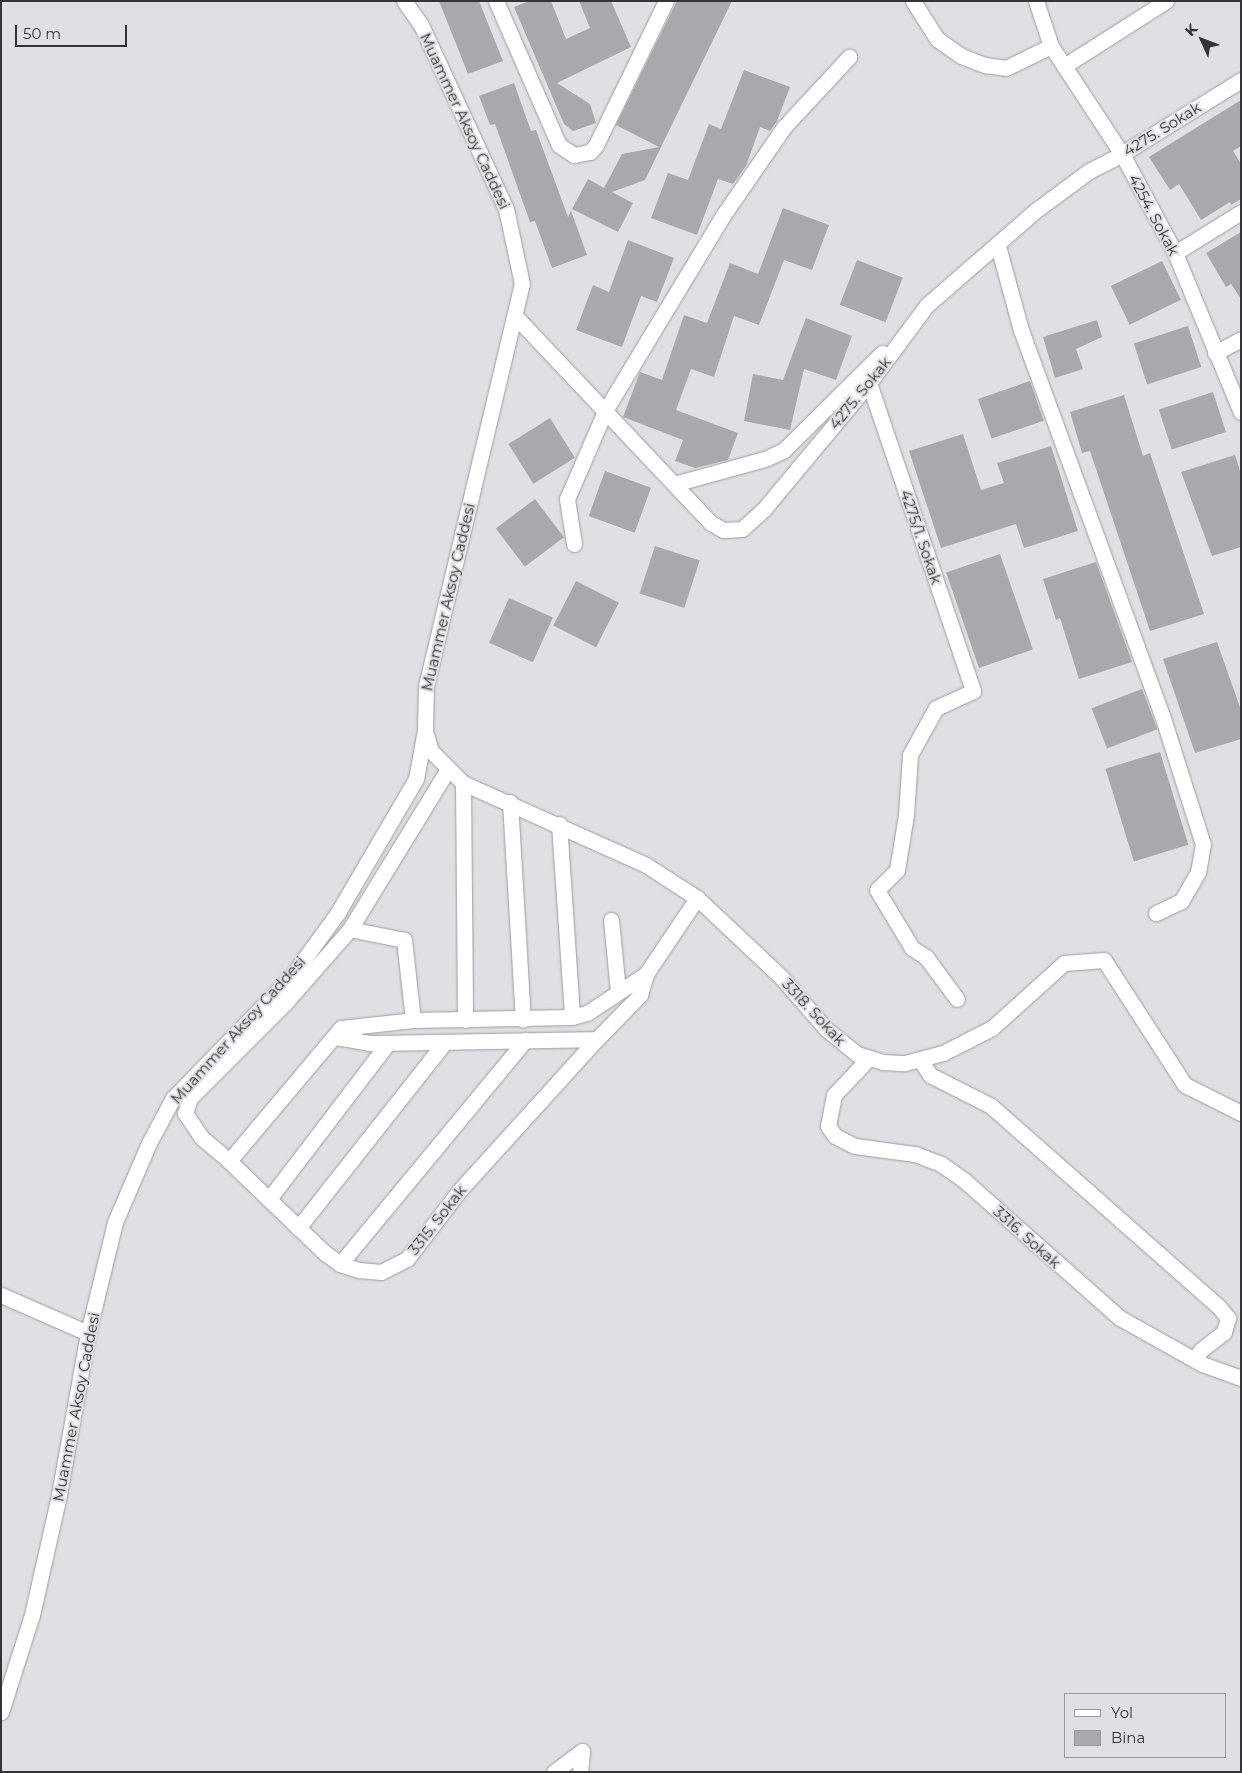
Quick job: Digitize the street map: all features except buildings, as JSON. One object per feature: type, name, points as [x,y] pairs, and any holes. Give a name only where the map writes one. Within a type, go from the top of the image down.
[{"type":"street","name":"Muammer Aksoy Caddesi","points":[[1,1712],[32,1615],[54,1519],[88,1333],[115,1222],[149,1143],[173,1098],[291,977],[337,914],[416,779],[425,730],[426,686],[522,284],[506,209],[420,25],[404,1]]},
{"type":"street","points":[[496,1],[559,144],[574,156],[585,154],[596,144],[666,1]]},
{"type":"street","points":[[913,1],[937,40],[961,56],[985,65],[1006,68],[1051,46]]},
{"type":"street","name":"4254. Sokak","points":[[1036,1],[1051,46],[1122,154],[1175,253],[1241,412]]},
{"type":"street","points":[[1064,66],[1166,1]]},
{"type":"street","points":[[574,544],[567,499],[605,411],[724,214],[784,127],[849,57]]},
{"type":"street","name":"4275. Sokak","points":[[515,316],[711,523],[723,530],[742,529],[764,509],[869,383],[927,305],[998,246],[1035,211],[1089,171],[1122,154],[1241,80]]},
{"type":"street","points":[[1175,253],[1241,212]]},
{"type":"street","points":[[998,246],[1021,330],[1162,715],[1204,844],[1198,872],[1181,901],[1156,913]]},
{"type":"street","points":[[674,484],[765,459],[784,450],[820,418],[927,305]]},
{"type":"street","points":[[1215,353],[1241,339]]},
{"type":"street","name":"4275/1. Sokak","points":[[869,383],[973,691],[936,708],[910,755],[906,815],[897,870],[877,890],[912,948],[926,956],[957,1000]]},
{"type":"street","name":"3318. Sokak","points":[[425,730],[431,752],[448,771],[464,783],[559,824],[646,865],[697,898],[781,977],[826,1029],[857,1054],[868,1059],[906,1063],[943,1053],[992,1028],[1064,963],[1104,960],[1184,1085],[1241,1113]]},
{"type":"street","points":[[413,1020],[404,940],[350,929],[448,771]]},
{"type":"street","points":[[464,783],[465,1020]]},
{"type":"street","points":[[510,802],[523,1020]]},
{"type":"street","points":[[559,824],[572,1016]]},
{"type":"street","points":[[229,1162],[336,1037],[341,1028],[413,1020],[523,1020],[587,1013],[646,974],[697,898]]},
{"type":"street","points":[[611,920],[618,991]]},
{"type":"street","name":"3315. Sokak","points":[[350,929],[285,1003],[190,1098],[184,1112],[202,1138],[298,1228],[340,1264],[359,1270],[381,1272],[407,1259],[459,1190],[597,1039],[640,995],[646,974]]},
{"type":"street","points":[[336,1037],[388,1043],[597,1039]]},
{"type":"street","points":[[340,1264],[525,1040]]},
{"type":"street","points":[[298,1228],[445,1042]]},
{"type":"street","points":[[269,1199],[388,1043]]},
{"type":"street","name":"3316. Sokak","points":[[868,1059],[840,1086],[831,1104],[828,1126],[840,1141],[914,1154],[941,1164],[965,1181],[1120,1318],[1195,1358],[1241,1378]]},
{"type":"street","points":[[921,1060],[930,1075],[991,1106],[1218,1306],[1228,1318],[1224,1332],[1195,1358]]},
{"type":"street","points":[[1,1296],[88,1333]]},
{"type":"street","points":[[554,1772],[582,1751],[580,1772]]}]
